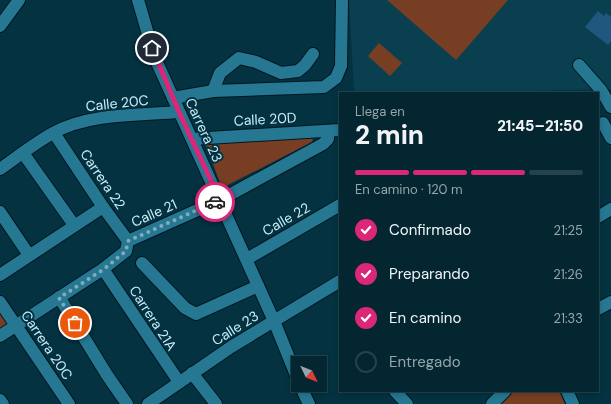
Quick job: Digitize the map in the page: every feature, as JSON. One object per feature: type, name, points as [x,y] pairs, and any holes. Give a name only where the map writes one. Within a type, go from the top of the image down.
[{"type":"street","points":[[0,26],[19,0]]},
{"type":"street","name":"Carrera 23","points":[[138,0],[155,58],[247,259],[291,363]]},
{"type":"street","points":[[173,98],[213,91],[324,87],[336,78],[341,66],[342,0]]},
{"type":"street","points":[[213,91],[220,73],[239,58],[256,62],[281,73],[298,71],[305,65],[313,54]]},
{"type":"street","points":[[579,65],[601,90],[611,107]]},
{"type":"street","name":"Calle 20C","points":[[0,169],[54,133],[77,123],[99,118],[179,112]]},
{"type":"street","points":[[604,124],[611,138]]},
{"type":"street","name":"Calle 20D","points":[[192,139],[339,130]]},
{"type":"street","name":"Calle 21","points":[[0,336],[104,269],[126,251],[128,241],[220,200],[323,144],[328,139],[328,131]]},
{"type":"street","name":"Carrera 22","points":[[54,133],[103,207],[128,241]]},
{"type":"street","points":[[23,153],[74,225]]},
{"type":"street","name":"Calle 22","points":[[247,259],[339,206]]},
{"type":"street","points":[[0,274],[103,207]]},
{"type":"street","points":[[599,216],[611,209]]},
{"type":"street","points":[[0,212],[29,254]]},
{"type":"street","points":[[142,263],[185,308],[196,314],[258,286]]},
{"type":"street","name":"Carrera 21A","points":[[104,269],[179,382]]},
{"type":"street","name":"Calle 23","points":[[148,404],[192,373],[274,321],[339,283]]},
{"type":"street","points":[[59,298],[107,375],[128,404]]},
{"type":"street","name":"Carrera 20C","points":[[0,302],[69,404]]},
{"type":"street","points":[[599,309],[611,302]]},
{"type":"street","points":[[192,373],[216,404]]},
{"type":"street","points":[[304,392],[310,404]]},
{"type":"street","points":[[398,392],[407,404]]},
{"type":"street","points":[[492,404],[504,392]]},
{"type":"street","points":[[567,392],[573,404]]},
{"type":"street","points":[[0,400],[3,404]]},
{"type":"shaded area","points":[[349,0],[611,0],[611,89],[503,92],[354,92]]},
{"type":"shaded area","points":[[387,0],[508,0],[456,60]]},
{"type":"shaded area","points":[[379,43],[402,63],[390,76],[368,56]]},
{"type":"shaded area","points":[[314,135],[312,142],[222,188],[204,140]]},
{"type":"shaded area","points":[[0,308],[11,324],[0,332]]},
{"type":"shaded area","points":[[512,392],[559,392],[565,404],[499,404]]},
{"type":"building","points":[[598,11],[604,16],[606,13],[611,17],[611,41],[608,45],[585,27]]},
{"type":"way so far","points":[[75,323],[59,298],[104,269],[126,251],[128,241],[215,202]]},
{"type":"route","points":[[152,48],[179,112],[220,200],[215,202]]}]
